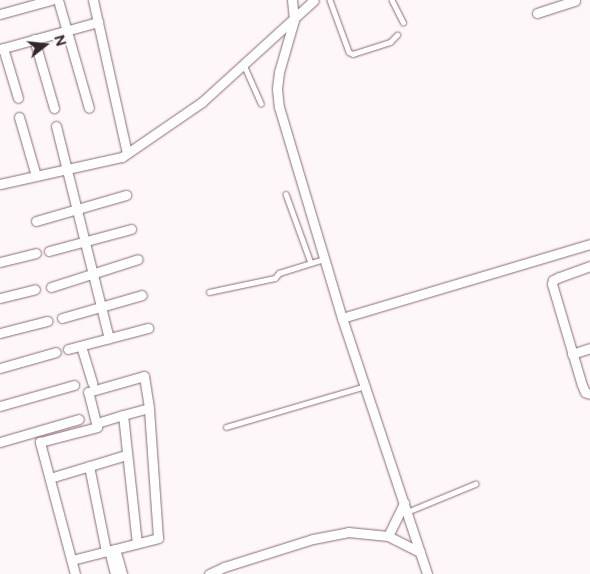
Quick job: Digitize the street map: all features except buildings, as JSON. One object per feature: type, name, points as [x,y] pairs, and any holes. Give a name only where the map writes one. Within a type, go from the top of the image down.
[{"type":"street","points":[[0,14],[50,0]]},
{"type":"street","points":[[58,0],[89,108]]},
{"type":"street","points":[[93,0],[127,153]]},
{"type":"street","points":[[292,0],[294,20],[279,72],[277,89],[279,107],[342,318],[427,574]]},
{"type":"street","points":[[1,181],[36,176],[122,157],[202,102],[314,0]]},
{"type":"street","points":[[537,13],[576,0]]},
{"type":"street","points":[[18,98],[2,48],[98,22]]},
{"type":"street","points":[[34,40],[54,108]]},
{"type":"street","points":[[19,117],[36,176]]},
{"type":"street","points":[[56,126],[109,338]]},
{"type":"street","points":[[36,222],[126,195]]},
{"type":"street","points":[[48,251],[131,229]]},
{"type":"street","points":[[342,318],[590,244]]},
{"type":"street","points":[[0,262],[36,253]]},
{"type":"street","points":[[51,287],[138,260]]},
{"type":"street","points":[[590,266],[559,277],[553,280],[552,284],[583,389],[590,394]]},
{"type":"street","points":[[0,298],[35,289]]},
{"type":"street","points":[[62,318],[142,295]]},
{"type":"street","points":[[0,333],[47,321]]},
{"type":"street","points":[[68,349],[148,328]]},
{"type":"street","points":[[81,346],[92,383]]},
{"type":"street","points":[[572,354],[590,348]]},
{"type":"street","points":[[0,368],[56,352]]},
{"type":"street","points":[[72,560],[158,538],[149,408],[144,376],[88,392],[97,427],[40,442],[75,574]]},
{"type":"street","points":[[0,406],[74,385]]},
{"type":"street","points":[[96,423],[149,408]]},
{"type":"street","points":[[123,415],[137,543]]},
{"type":"street","points":[[0,442],[79,419]]},
{"type":"street","points":[[50,478],[126,455]]},
{"type":"street","points":[[89,466],[110,550],[114,574]]},
{"type":"street","points":[[388,536],[405,507]]},
{"type":"street","points":[[209,574],[224,567],[313,539],[348,532],[388,536],[420,552]]},
{"type":"street","points":[[110,550],[122,574]]},
{"type":"lane","points":[[330,0],[349,52],[353,54],[390,42],[398,35]]},
{"type":"lane","points":[[392,0],[403,22]]},
{"type":"lane","points":[[244,65],[261,103]]},
{"type":"lane","points":[[286,194],[310,263]]},
{"type":"lane","points":[[209,292],[275,278],[280,273],[325,259]]},
{"type":"lane","points":[[226,427],[365,386]]},
{"type":"lane","points":[[405,507],[475,484]]}]
